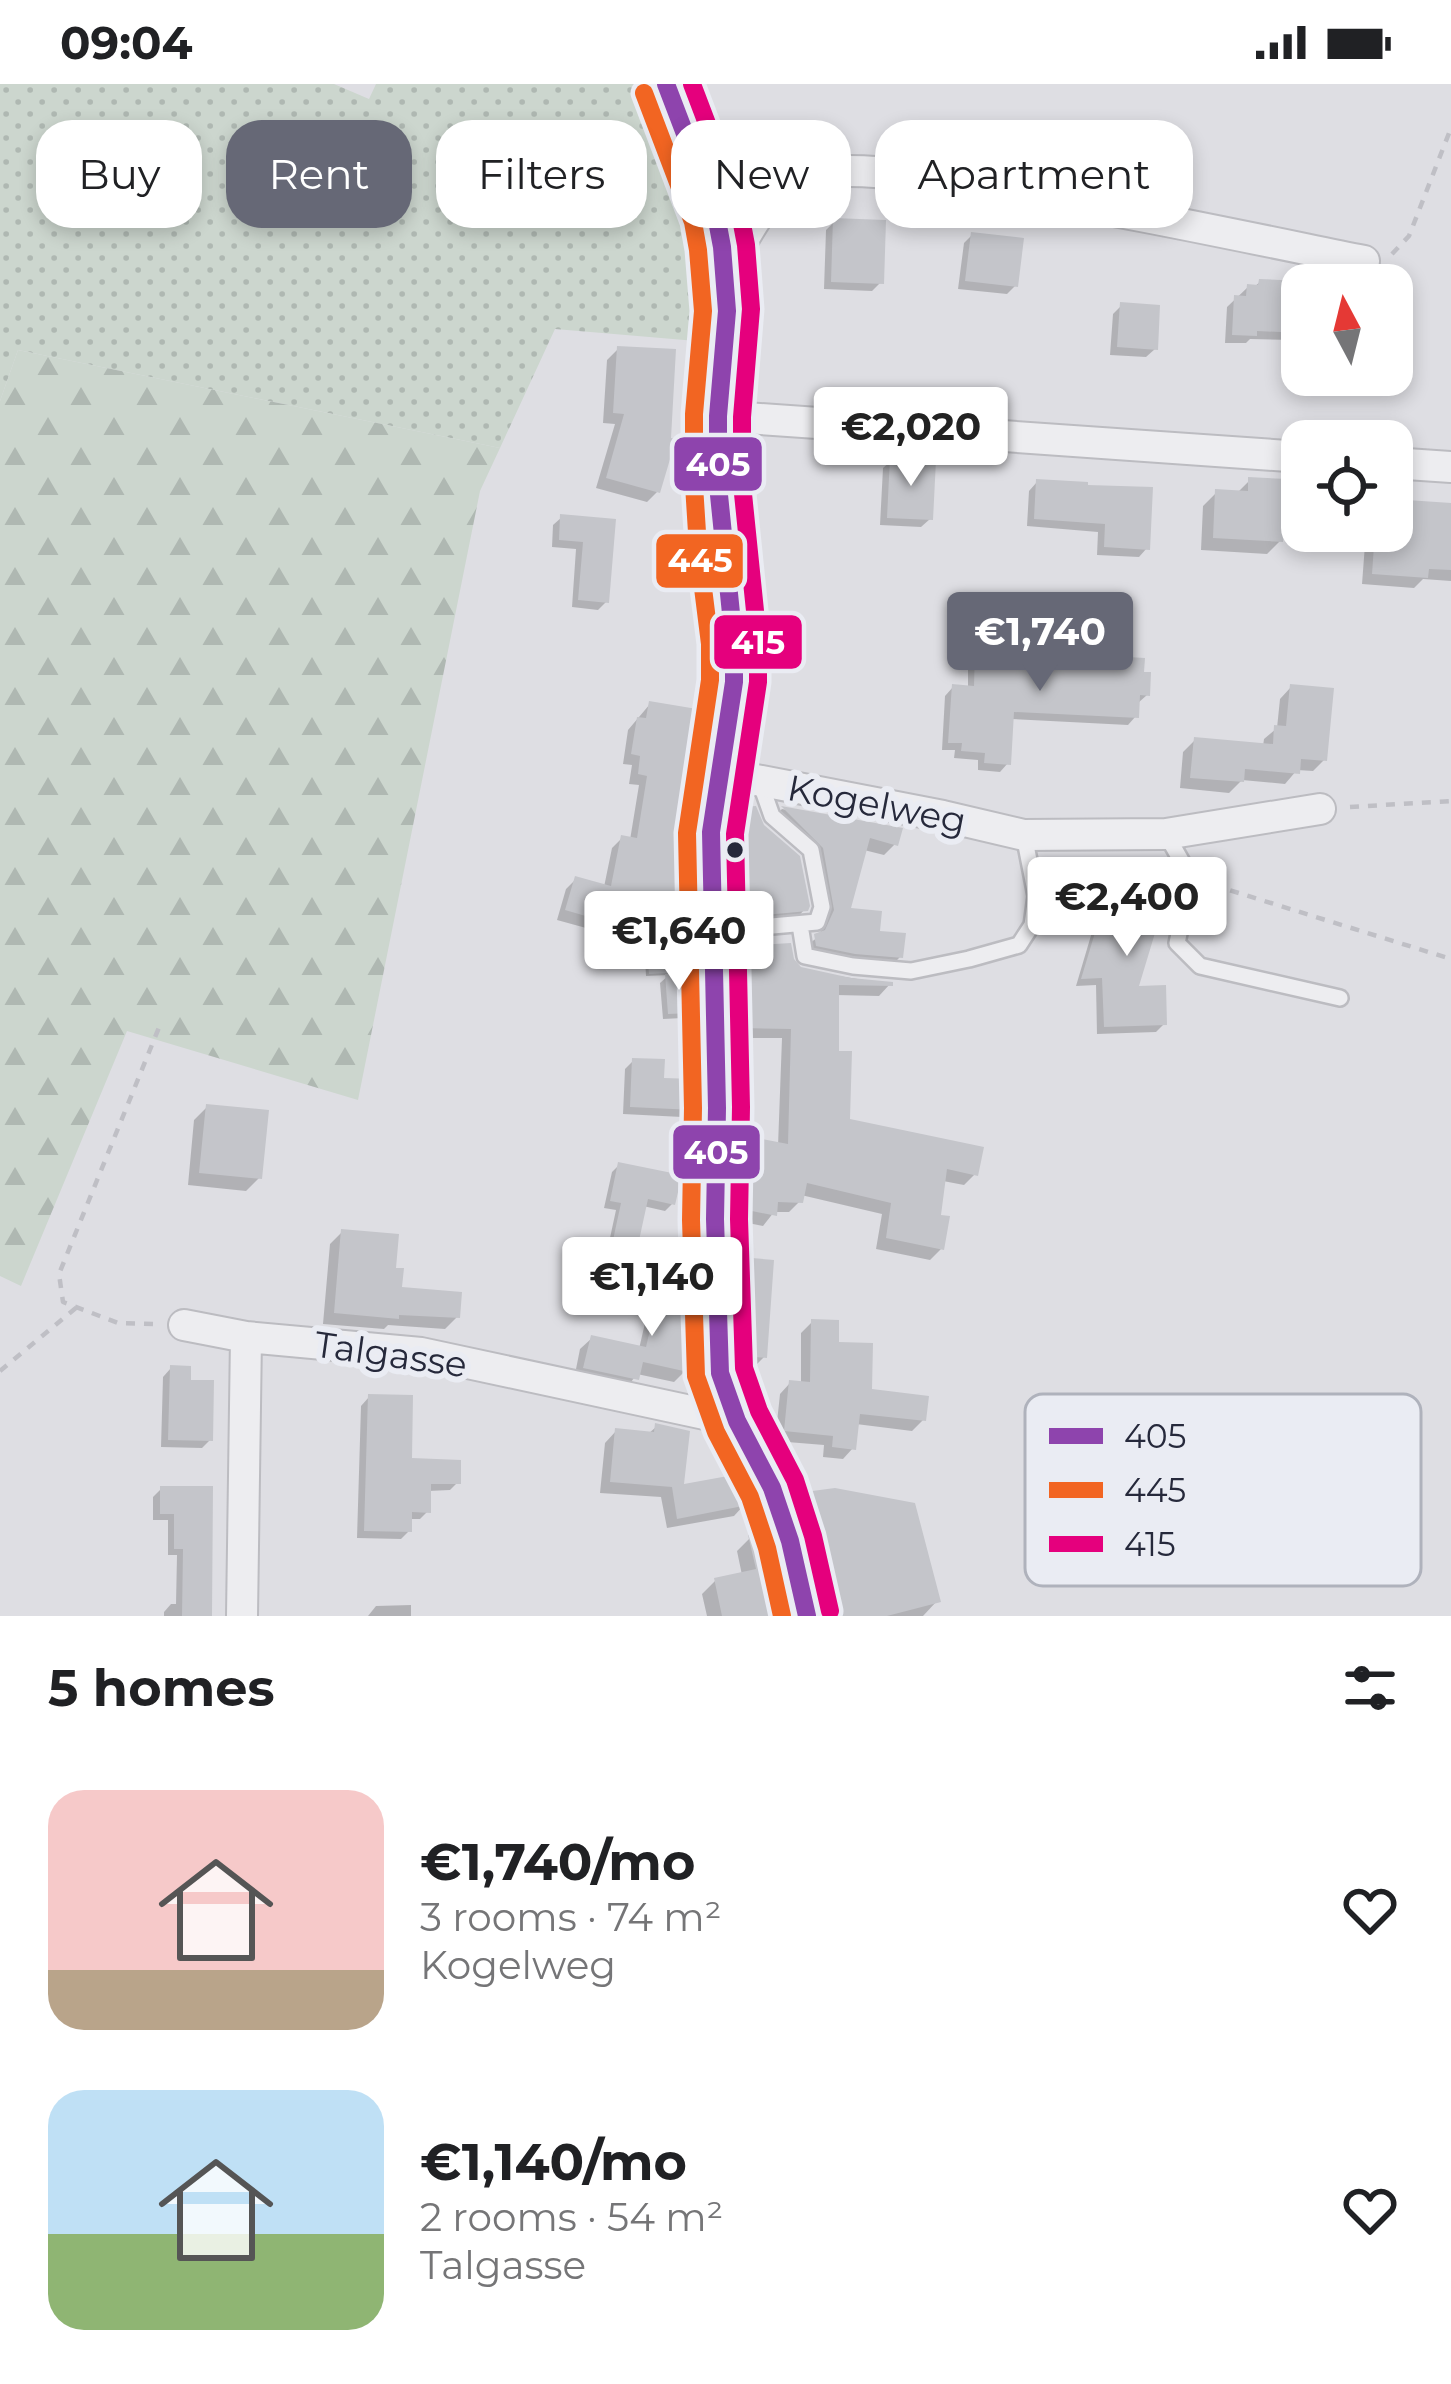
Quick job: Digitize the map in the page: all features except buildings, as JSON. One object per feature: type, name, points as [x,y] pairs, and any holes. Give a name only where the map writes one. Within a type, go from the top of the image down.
[{"type":"street","points":[[666,84],[716,214],[727,311],[718,416],[722,545],[734,643],[731,710],[711,832],[720,1373],[736,1421],[772,1488],[807,1616]]},
{"type":"street","points":[[724,272],[774,194],[800,177],[848,171],[899,174],[1092,206],[1364,261]]},
{"type":"street","points":[[718,416],[1281,456]]},
{"type":"street","points":[[1413,464],[1451,467]]},
{"type":"street","name":"Kogelweg","points":[[720,772],[1024,835],[1166,834],[1321,809]]},
{"type":"street","name":"Talgasse","points":[[184,1325],[246,1337],[421,1353],[736,1421]]},
{"type":"street","points":[[242,1616],[246,1337]]},
{"type":"lane","points":[[712,931],[818,922],[822,907],[811,850],[772,816],[759,780]]},
{"type":"lane","points":[[1166,834],[1191,878],[1177,943],[1200,966],[1340,998]]},
{"type":"lane","points":[[800,925],[805,956],[872,968],[911,971],[1019,945],[1032,925],[1036,896],[1024,835]]},
{"type":"path","points":[[1364,261],[1394,254],[1409,236],[1451,128]]},
{"type":"path","points":[[1321,809],[1451,801]]},
{"type":"path","points":[[1191,878],[1451,959]]},
{"type":"path","points":[[160,1025],[59,1274],[63,1302],[118,1323],[184,1325]]},
{"type":"path","points":[[0,1371],[77,1307]]},
{"type":"green space","points":[[0,84],[334,84],[369,99],[376,84],[638,84],[671,151],[671,228],[699,228],[709,279],[708,342],[555,329],[500,448],[18,350],[0,401]]},
{"type":"green space","points":[[18,350],[500,448],[480,491],[358,1100],[127,1031],[21,1286],[0,1276],[0,401]]},
{"type":"transit line","name":"405","points":[[666,84],[716,215],[727,311],[718,485],[734,682],[711,832],[720,1373],[737,1421],[772,1488],[807,1616]]},
{"type":"transit line","name":"415","points":[[692,84],[739,208],[751,309],[742,484],[758,682],[735,834],[744,1368],[759,1411],[795,1480],[830,1611]]},
{"type":"transit line","name":"445","points":[[644,93],[693,222],[703,311],[694,414],[694,485],[710,680],[687,833],[696,1376],[716,1432],[750,1497],[782,1616]]}]
